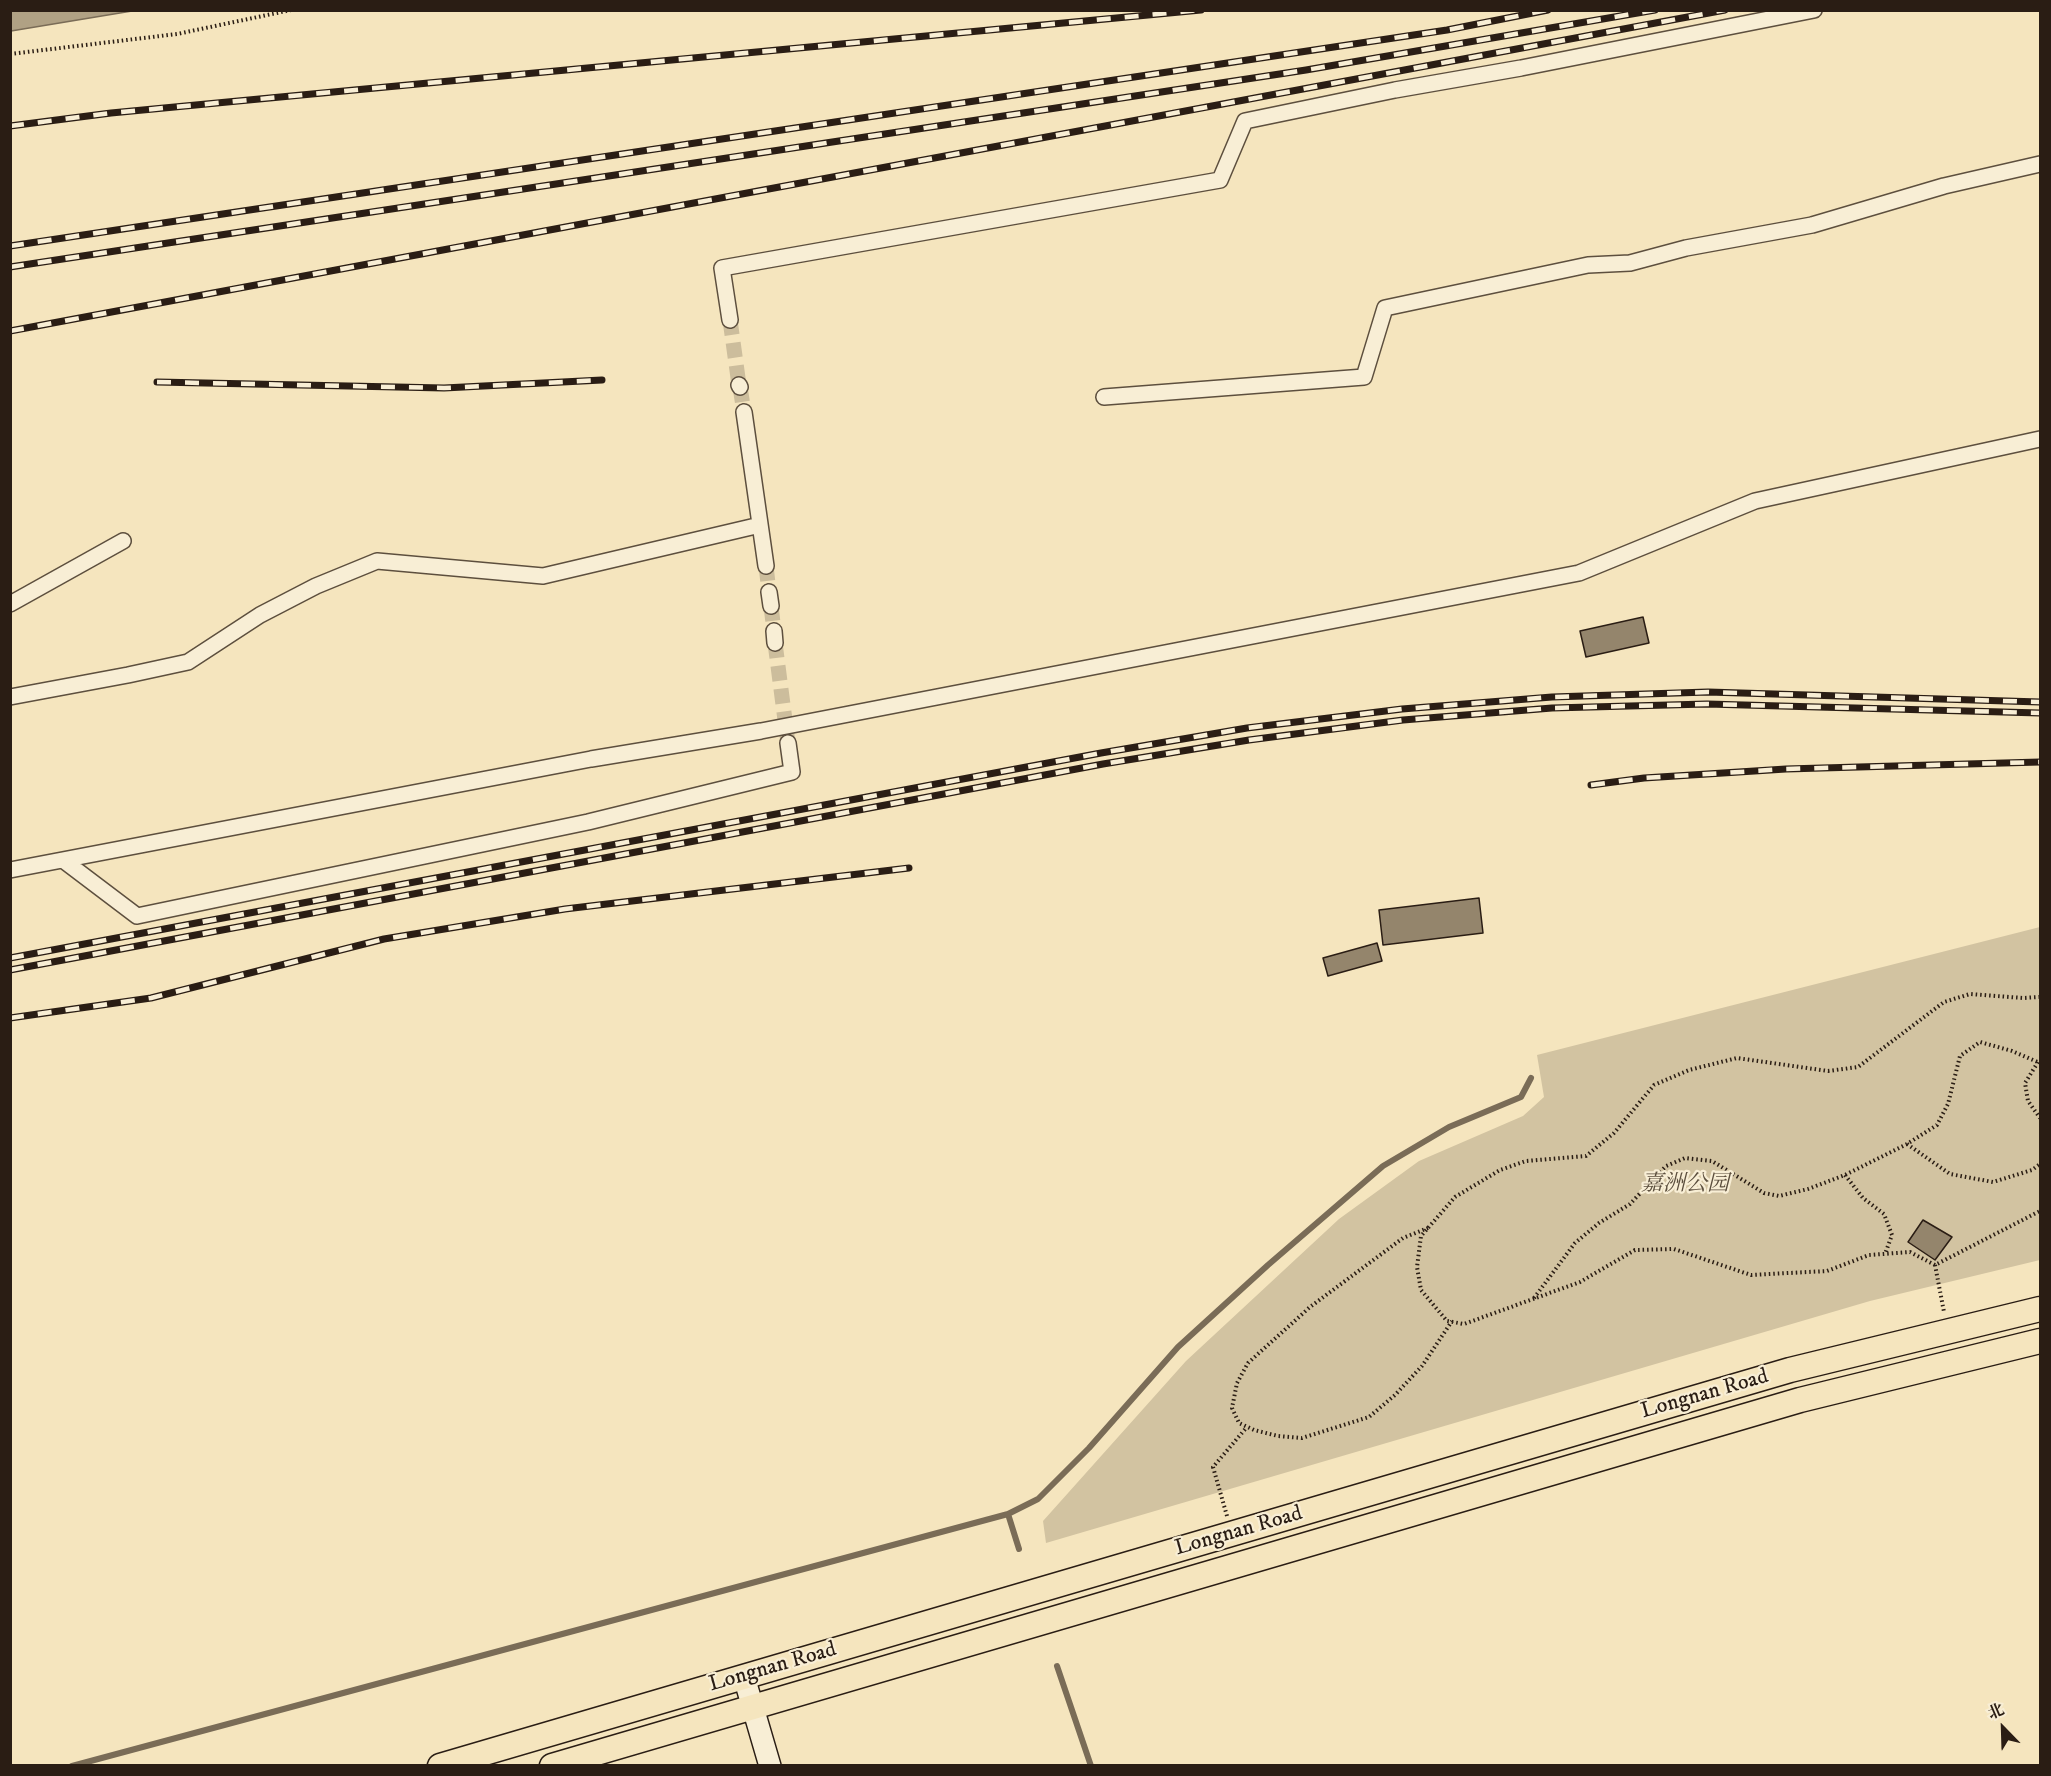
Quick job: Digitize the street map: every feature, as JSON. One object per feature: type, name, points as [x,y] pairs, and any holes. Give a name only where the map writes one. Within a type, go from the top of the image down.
[{"type":"main road","name":"Longnan Road","points":[[440,1766],[1790,1370],[2040,1308]]},
{"type":"main road","name":"Longnan Road","points":[[552,1766],[1800,1400],[2040,1341]]},
{"type":"street","points":[[730,320],[722,268],[1220,180],[1245,121],[1814,10]]},
{"type":"street","points":[[1104,397],[1364,376],[1385,308],[1588,265],[1630,263],[1686,248],[1812,225],[1944,186],[2040,164]]},
{"type":"street","points":[[744,412],[766,566]]},
{"type":"street","points":[[10,870],[591,759],[761,731],[1579,573],[1755,501],[2040,439]]},
{"type":"street","points":[[10,697],[188,662],[260,615],[316,586],[377,561],[543,576],[760,525]]},
{"type":"street","points":[[11,602],[123,541]]},
{"type":"street","points":[[63,860],[137,916],[588,822],[792,772],[788,743]]},
{"type":"street","points":[[744,1677],[770,1766]]},
{"type":"path","points":[[10,54],[177,34],[291,10]]},
{"type":"path","points":[[1935,1265],[1910,1252],[1869,1255],[1827,1271],[1751,1275],[1674,1249],[1635,1250],[1580,1282],[1464,1324],[1447,1321],[1421,1290],[1417,1267],[1421,1236],[1455,1197],[1500,1170],[1526,1161],[1586,1156],[1614,1133],[1654,1085],[1689,1070],[1737,1058],[1828,1071],[1858,1067],[1944,1002],[1970,994],[2040,998]]},
{"type":"path","points":[[1534,1299],[1575,1243],[1599,1223],[1630,1204],[1666,1166],[1685,1158],[1712,1161],[1764,1193],[1779,1196],[1808,1189],[1845,1175],[1907,1144],[1937,1125],[1948,1104],[1960,1056],[1980,1042],[2013,1051],[2039,1063],[2025,1083],[2028,1101],[2040,1118]]},
{"type":"path","points":[[1907,1144],[1950,1174],[1993,1182],[2032,1170],[2040,1164]]},
{"type":"path","points":[[1845,1175],[1863,1198],[1884,1214],[1892,1235],[1885,1254]]},
{"type":"path","points":[[1935,1265],[2040,1211]]},
{"type":"path","points":[[1429,1228],[1403,1238],[1310,1307],[1248,1363],[1238,1383],[1232,1408],[1239,1423],[1247,1427],[1278,1436],[1302,1438],[1369,1417],[1395,1395],[1422,1366],[1452,1321]]},
{"type":"path","points":[[1935,1265],[1947,1331]]},
{"type":"path","points":[[1232,1534],[1213,1467],[1247,1427]]},
{"type":"green space","name":"嘉洲公园","points":[[2040,927],[2040,1260],[1870,1301],[1046,1543],[1043,1521],[1186,1361],[1339,1219],[1419,1161],[1523,1116],[1544,1097],[1537,1055]]},
{"type":"shaded area","points":[[11,10],[132,10],[132,11],[11,31]]},
{"type":"building","points":[[1643,617],[1649,643],[1586,657],[1580,631]]},
{"type":"building","points":[[1479,898],[1483,933],[1383,945],[1379,910]]},
{"type":"building","points":[[1377,943],[1382,961],[1328,976],[1323,958]]},
{"type":"building","points":[[1923,1220],[1952,1237],[1935,1260],[1908,1242]]},
{"type":"waterway","points":[[1008,1514],[1038,1499],[1089,1448],[1178,1347],[1268,1265],[1383,1166],[1449,1127],[1521,1097],[1531,1078]]},
{"type":"waterway","points":[[72,1766],[1008,1514],[1019,1549]]},
{"type":"waterway","points":[[1057,1666],[1091,1766]]},
{"type":"tunnel","points":[[730,320],[739,385]]},
{"type":"tunnel","points":[[740,387],[744,412]]},
{"type":"tunnel","points":[[766,566],[769,592]]},
{"type":"tunnel","points":[[771,606],[774,631]]},
{"type":"tunnel","points":[[775,643],[788,743]]},
{"type":"railway","points":[[10,126],[111,113],[1201,10]]},
{"type":"railway","points":[[10,246],[1447,30],[1548,10]]},
{"type":"railway","points":[[10,267],[1306,70],[1655,10]]},
{"type":"railway","points":[[10,331],[1725,10]]},
{"type":"railway","points":[[157,382],[444,388],[602,380]]},
{"type":"railway","points":[[10,958],[1101,753],[1247,728],[1402,709],[1552,697],[1708,692],[2040,702]]},
{"type":"railway","points":[[10,970],[1103,764],[1249,740],[1403,720],[1552,708],[1707,704],[2040,713]]},
{"type":"railway","points":[[1591,785],[1644,778],[1786,769],[2040,762]]},
{"type":"railway","points":[[10,1018],[151,998],[384,939],[565,909],[909,868]]}]
